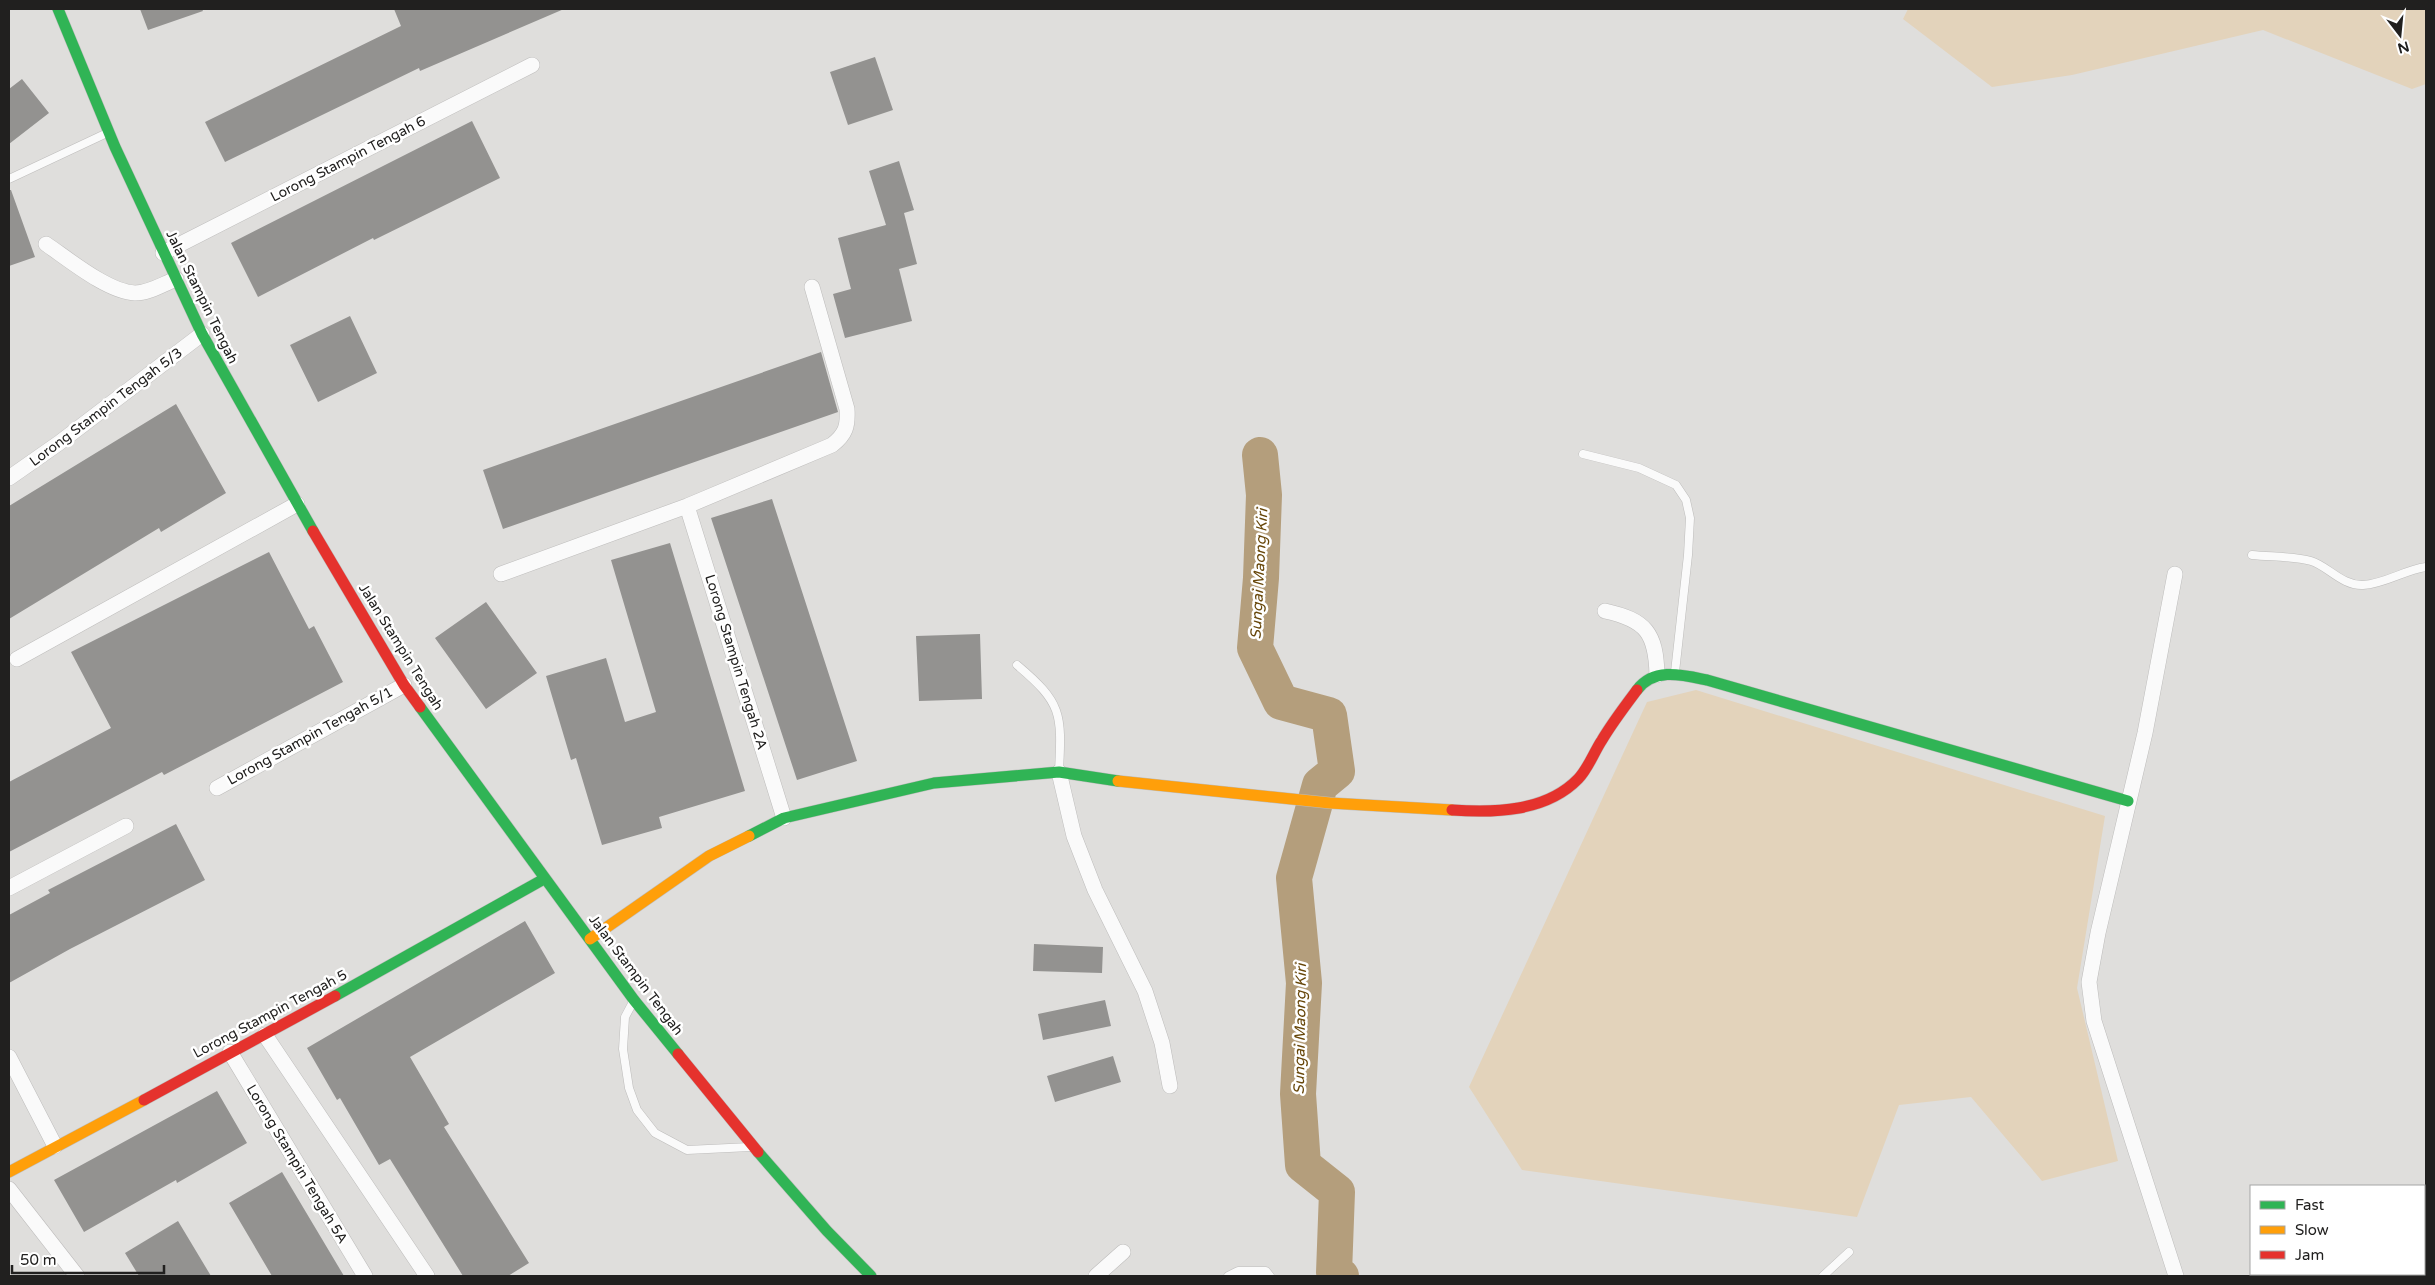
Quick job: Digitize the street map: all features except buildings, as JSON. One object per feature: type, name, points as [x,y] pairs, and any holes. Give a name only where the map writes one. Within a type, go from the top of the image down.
[{"type":"street","name":"Jalan Stampin Tengah","points":[[58,9],[109,132],[163,253],[202,334],[297,504],[404,685],[634,1000],[754,1147],[827,1231],[871,1276]]},
{"type":"street","name":"Lorong Stampin Tengah 6","points":[[163,253],[532,65]]},
{"type":"street","points":[[46,244],[115,288],[135,293],[149,290],[176,279]]},
{"type":"street","points":[[501,574],[687,506],[832,445],[842,437],[848,427],[847,409],[812,287]]},
{"type":"street","name":"Lorong Stampin Tengah 5/3","points":[[9,478],[59,444],[202,334]]},
{"type":"street","points":[[17,659],[297,504]]},
{"type":"street","name":"Lorong Stampin Tengah 2A","points":[[687,506],[784,818]]},
{"type":"street","points":[[2175,574],[2145,733],[2098,933],[2089,982],[2094,1021],[2176,1276]]},
{"type":"street","points":[[1605,610],[1640,622],[1652,638],[1657,654],[1657,675]]},
{"type":"street","points":[[590,939],[666,884],[709,856],[784,818],[934,783],[1059,772],[1122,782],[1330,803],[1479,812],[1509,811],[1538,803],[1560,792],[1578,779],[1609,728],[1641,684],[1657,675],[1675,674],[1707,680],[2128,801]]},
{"type":"street","name":"Lorong Stampin Tengah 5/1","points":[[217,788],[404,685]]},
{"type":"street","points":[[1059,772],[1074,836],[1095,890],[1145,991],[1164,1051],[1170,1086]]},
{"type":"street","points":[[9,888],[126,826]]},
{"type":"street","name":"Lorong Stampin Tengah 5","points":[[9,1172],[230,1052],[265,1035],[544,879]]},
{"type":"street","points":[[265,1035],[427,1276]]},
{"type":"street","name":"Lorong Stampin Tengah 5A","points":[[230,1052],[365,1276]]},
{"type":"street","points":[[9,1058],[55,1146]]},
{"type":"street","points":[[9,1189],[77,1276]]},
{"type":"street","points":[[1096,1276],[1123,1252]]},
{"type":"lane","points":[[9,179],[109,132]]},
{"type":"lane","points":[[1583,454],[1639,468],[1676,484],[1686,500],[1690,518],[1689,537],[1675,674]]},
{"type":"lane","points":[[2252,556],[2311,561],[2337,578],[2361,586],[2382,581],[2409,569],[2426,567]]},
{"type":"lane","points":[[1017,665],[1038,683],[1056,708],[1061,731],[1059,772]]},
{"type":"lane","points":[[634,1000],[625,1016],[623,1049],[629,1088],[637,1110],[655,1133],[687,1150],[754,1147]]},
{"type":"lane","points":[[1823,1276],[1849,1252]]},
{"type":"lane","points":[[1228,1276],[1238,1271],[1266,1271],[1270,1276]]},
{"type":"shaded area","points":[[1908,9],[2426,9],[2426,84],[2412,89],[2263,30],[2072,75],[1992,87],[1903,19]]},
{"type":"shaded area","points":[[1696,690],[2105,816],[2077,988],[2118,1161],[2042,1181],[1971,1097],[1899,1105],[1857,1217],[1522,1170],[1469,1087],[1647,702]]},
{"type":"waterway","name":"Sungai Maong Kiri","points":[[1260,455],[1264,495],[1261,578],[1255,648],[1281,702],[1329,715],[1337,771],[1320,785],[1294,878],[1304,983],[1298,1094],[1303,1165],[1337,1192],[1334,1273],[1341,1276]]},
{"type":"traffic: fast","points":[[58,9],[115,147],[202,334],[313,531]]},
{"type":"traffic: fast","points":[[1637,690],[1644,683],[1660,675],[1679,675],[1707,680],[2128,801]]},
{"type":"traffic: fast","points":[[420,707],[634,1000],[678,1054]]},
{"type":"traffic: fast","points":[[749,836],[784,818],[934,783],[1059,772],[1118,781]]},
{"type":"traffic: fast","points":[[335,996],[544,879]]},
{"type":"traffic: fast","points":[[758,1152],[827,1231],[871,1276]]},
{"type":"traffic: slow","points":[[1118,781],[1330,803],[1452,810]]},
{"type":"traffic: slow","points":[[590,939],[709,856],[749,836]]},
{"type":"traffic: slow","points":[[9,1172],[144,1100]]},
{"type":"traffic: jam","points":[[313,531],[404,685],[420,707]]},
{"type":"traffic: jam","points":[[1452,810],[1485,811],[1519,808],[1551,798],[1565,790],[1582,775],[1610,727],[1637,690]]},
{"type":"traffic: jam","points":[[144,1100],[335,996]]},
{"type":"traffic: jam","points":[[678,1054],[758,1152]]}]
